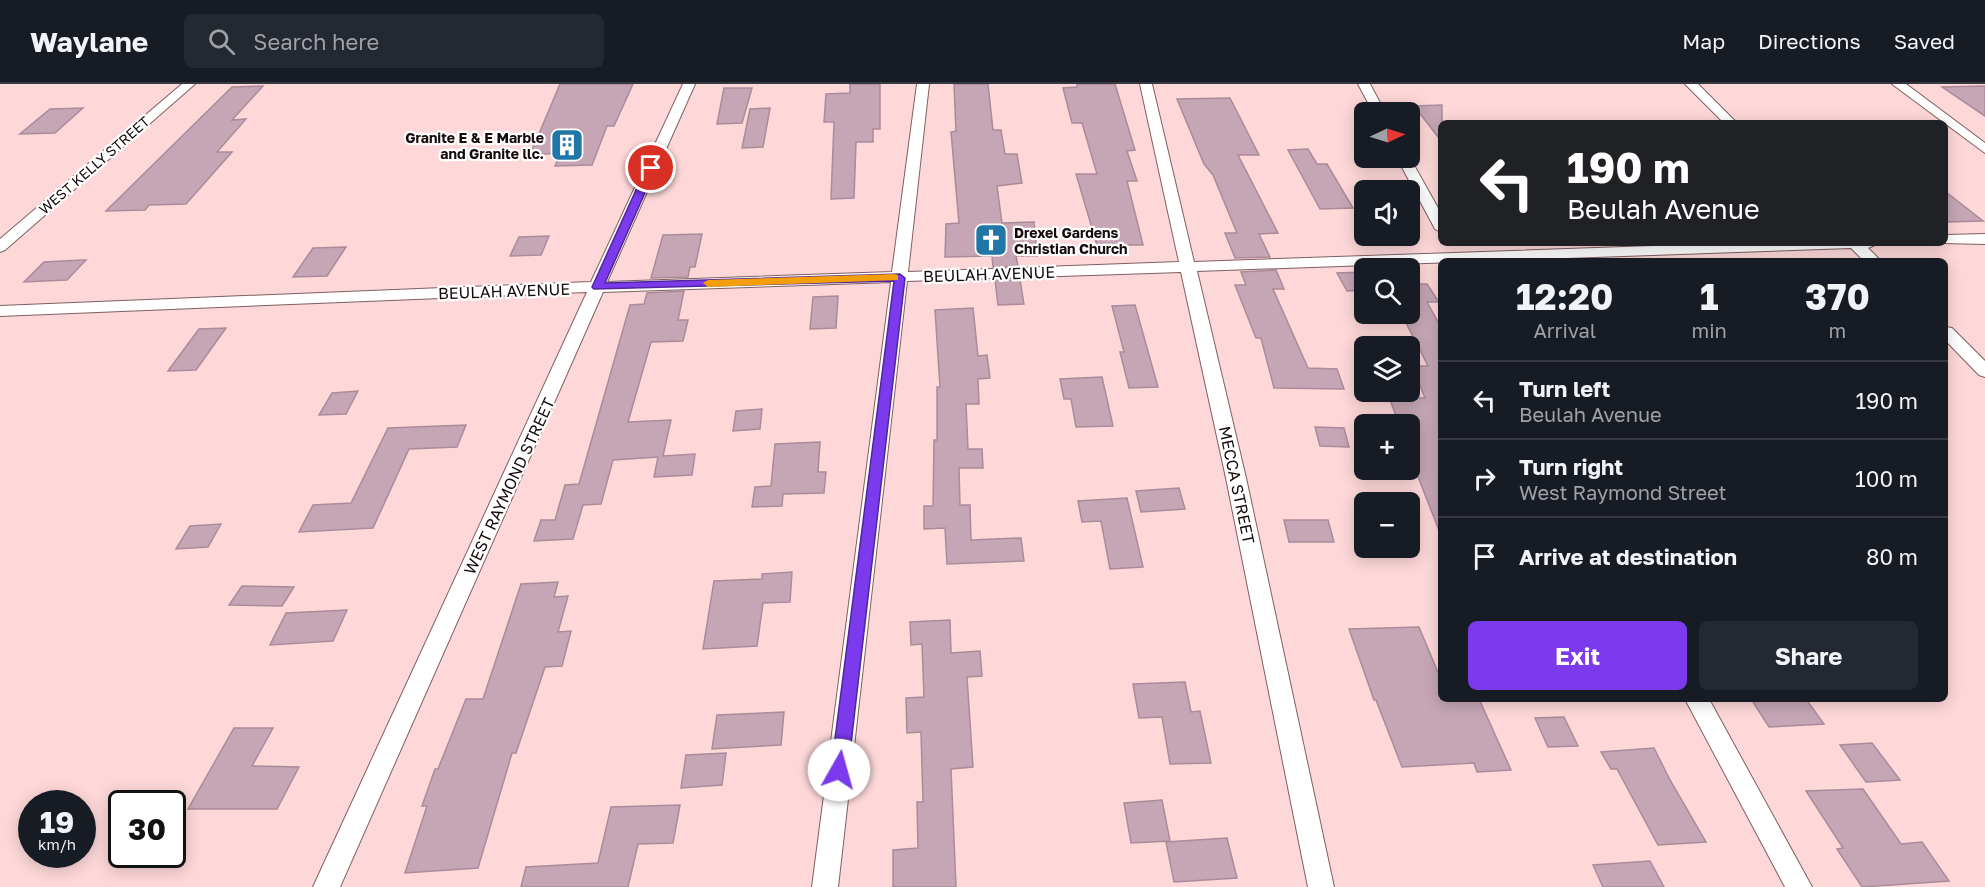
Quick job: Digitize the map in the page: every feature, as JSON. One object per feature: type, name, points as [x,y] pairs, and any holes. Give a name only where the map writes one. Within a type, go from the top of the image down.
[{"type":"street","name":"WEST KELLY STREET","points":[[0,247],[189,84]]},
{"type":"street","name":"WEST RAYMOND STREET","points":[[326,887],[689,84]]},
{"type":"street","points":[[825,887],[923,84]]},
{"type":"street","name":"MECCA STREET","points":[[1146,84],[1240,500],[1321,887]]},
{"type":"street","points":[[1364,84],[1374,102]]},
{"type":"street","points":[[1691,84],[1728,120]]},
{"type":"street","points":[[1898,84],[1946,120]]},
{"type":"street","points":[[1948,121],[1985,149]]},
{"type":"street","points":[[1409,168],[1438,221]]},
{"type":"street","points":[[1948,240],[1985,239]]},
{"type":"street","name":"BEULAH AVENUE","points":[[1483,258],[1781,246]]},
{"type":"street","points":[[1858,246],[1870,258]]},
{"type":"street","name":"BEULAH AVENUE","points":[[0,311],[598,287],[1438,260]]},
{"type":"street","points":[[1948,334],[1985,371]]},
{"type":"street","points":[[1699,702],[1799,887]]},
{"type":"building","points":[[560,84],[633,84],[614,126],[607,126],[592,165],[555,166],[561,153],[530,155]]},
{"type":"building","points":[[850,84],[880,84],[880,129],[873,129],[873,142],[856,142],[854,198],[831,199],[834,122],[824,122],[826,94],[850,93]]},
{"type":"building","points":[[954,84],[988,84],[993,130],[1001,130],[1005,154],[1017,154],[1022,183],[997,186],[1002,223],[1034,222],[1037,256],[1016,256],[1018,266],[993,267],[992,256],[945,257],[946,224],[959,223],[951,132],[956,131]]},
{"type":"building","points":[[1077,84],[1115,84],[1135,150],[1127,151],[1137,181],[1127,181],[1143,245],[1097,245],[1076,174],[1097,174],[1082,123],[1072,123],[1063,88],[1077,87]]},
{"type":"building","points":[[263,86],[232,120],[246,119],[217,152],[232,152],[186,204],[149,205],[145,210],[106,211],[232,87]]},
{"type":"building","points":[[1985,86],[1985,116],[1942,87]]},
{"type":"building","points":[[724,88],[752,88],[742,123],[717,124]]},
{"type":"building","points":[[1230,98],[1259,155],[1238,155],[1278,233],[1259,234],[1270,257],[1235,258],[1225,233],[1237,233],[1213,175],[1204,164],[1177,99]]},
{"type":"building","points":[[1442,105],[1442,120],[1438,120],[1438,137],[1420,114],[1420,106]]},
{"type":"building","points":[[83,108],[55,133],[20,134],[50,109]]},
{"type":"building","points":[[770,108],[763,147],[742,148],[750,109]]},
{"type":"building","points":[[1308,149],[1317,164],[1327,164],[1353,208],[1320,209],[1288,150]]},
{"type":"building","points":[[1948,194],[1983,221],[1948,222]]},
{"type":"building","points":[[702,234],[695,267],[690,267],[688,277],[651,278],[663,235]]},
{"type":"building","points":[[549,236],[541,255],[510,256],[519,237]]},
{"type":"building","points":[[346,247],[327,276],[293,277],[313,248]]},
{"type":"building","points":[[86,260],[67,280],[24,282],[44,262]]},
{"type":"building","points":[[1276,270],[1284,289],[1273,289],[1308,368],[1337,369],[1344,389],[1274,388],[1261,338],[1256,338],[1235,285],[1246,285],[1241,272]]},
{"type":"building","points":[[1354,272],[1354,291],[1347,291],[1337,273]]},
{"type":"building","points":[[995,280],[1020,280],[1024,304],[998,305]]},
{"type":"building","points":[[1420,284],[1427,284],[1438,300],[1427,302],[1438,322],[1438,528],[1419,480],[1420,414],[1395,414],[1391,402],[1420,402],[1420,398],[1425,398],[1420,386],[1420,366],[1428,366],[1420,350],[1420,336],[1413,336],[1407,324],[1420,324]]},
{"type":"building","points":[[684,291],[678,320],[688,320],[683,341],[651,342],[628,422],[671,420],[663,456],[695,454],[692,475],[654,477],[658,457],[613,460],[601,504],[583,505],[573,539],[534,541],[541,520],[555,520],[565,485],[579,484],[630,305],[644,304],[647,293]]},
{"type":"building","points":[[838,296],[836,328],[810,329],[813,297]]},
{"type":"building","points":[[1135,305],[1158,387],[1129,388],[1120,352],[1124,352],[1112,306]]},
{"type":"building","points":[[973,308],[978,356],[987,355],[990,378],[978,379],[979,404],[966,404],[968,449],[982,449],[983,468],[959,468],[960,505],[970,505],[971,540],[1021,538],[1024,561],[947,564],[945,528],[924,529],[924,506],[933,506],[937,387],[940,387],[935,310]]},
{"type":"building","points":[[226,328],[196,370],[168,371],[199,329]]},
{"type":"building","points":[[1102,377],[1113,426],[1076,427],[1071,399],[1064,399],[1060,379]]},
{"type":"building","points":[[358,391],[346,414],[319,415],[332,393]]},
{"type":"building","points":[[762,409],[760,429],[733,431],[736,411]]},
{"type":"building","points":[[466,425],[457,447],[409,449],[373,528],[299,532],[313,505],[351,503],[388,428]]},
{"type":"building","points":[[1315,427],[1344,428],[1349,447],[1320,446]]},
{"type":"building","points":[[820,442],[818,472],[826,472],[824,493],[783,494],[782,506],[752,507],[755,487],[771,486],[775,444]]},
{"type":"building","points":[[1179,488],[1185,509],[1141,512],[1136,491]]},
{"type":"building","points":[[1127,498],[1143,567],[1110,569],[1101,521],[1082,522],[1078,501]]},
{"type":"building","points":[[1284,520],[1328,520],[1334,542],[1289,542]]},
{"type":"building","points":[[221,524],[208,547],[176,549],[190,526]]},
{"type":"building","points":[[792,572],[790,602],[763,603],[757,646],[703,649],[714,581],[762,579],[762,574]]},
{"type":"building","points":[[558,582],[554,597],[568,596],[558,632],[571,631],[562,666],[545,667],[516,753],[512,753],[478,868],[405,873],[427,806],[422,806],[435,769],[438,769],[466,699],[483,699],[521,584]]},
{"type":"building","points":[[242,586],[294,587],[282,606],[229,605]]},
{"type":"building","points":[[347,610],[333,641],[270,645],[286,613]]},
{"type":"building","points":[[950,620],[951,653],[980,651],[982,676],[967,677],[973,767],[951,769],[956,887],[893,887],[893,850],[918,848],[917,802],[923,802],[921,732],[907,733],[906,698],[924,697],[922,644],[911,645],[910,622]]},
{"type":"building","points":[[1419,627],[1438,672],[1438,702],[1480,702],[1511,770],[1477,772],[1474,763],[1402,767],[1376,700],[1374,700],[1349,629]]},
{"type":"building","points":[[1185,682],[1191,712],[1200,711],[1211,763],[1170,764],[1162,717],[1139,718],[1133,684]]},
{"type":"building","points":[[1753,702],[1808,702],[1824,724],[1769,727]]},
{"type":"building","points":[[784,712],[781,745],[712,749],[717,715]]},
{"type":"building","points":[[1564,717],[1578,746],[1548,747],[1535,718]]},
{"type":"building","points":[[234,728],[273,728],[252,766],[299,767],[277,809],[188,809]]},
{"type":"building","points":[[1872,743],[1900,780],[1866,782],[1840,745]]},
{"type":"building","points":[[1654,748],[1706,842],[1658,845],[1617,769],[1611,769],[1601,752]]},
{"type":"building","points":[[726,753],[722,785],[681,788],[686,755]]},
{"type":"building","points":[[1863,789],[1901,844],[1922,842],[1949,881],[1862,887],[1837,849],[1843,848],[1806,791]]},
{"type":"building","points":[[1162,800],[1170,841],[1131,843],[1124,803]]},
{"type":"building","points":[[680,805],[673,843],[638,844],[628,887],[521,887],[526,867],[598,863],[611,807]]},
{"type":"building","points":[[1227,838],[1237,878],[1174,882],[1166,842]]},
{"type":"building","points":[[1650,861],[1664,887],[1603,887],[1593,865]]},
{"type":"slow traffic","points":[[708,283],[894,278]]},
{"type":"place","name":"Granite E & E Marble and Granite llc.","points":[[567,145]]},
{"type":"place","name":"Drexel Gardens Christian Church","points":[[991,240]]},
{"type":"route","points":[[651,168],[598,287],[900,278],[839,770]]}]
